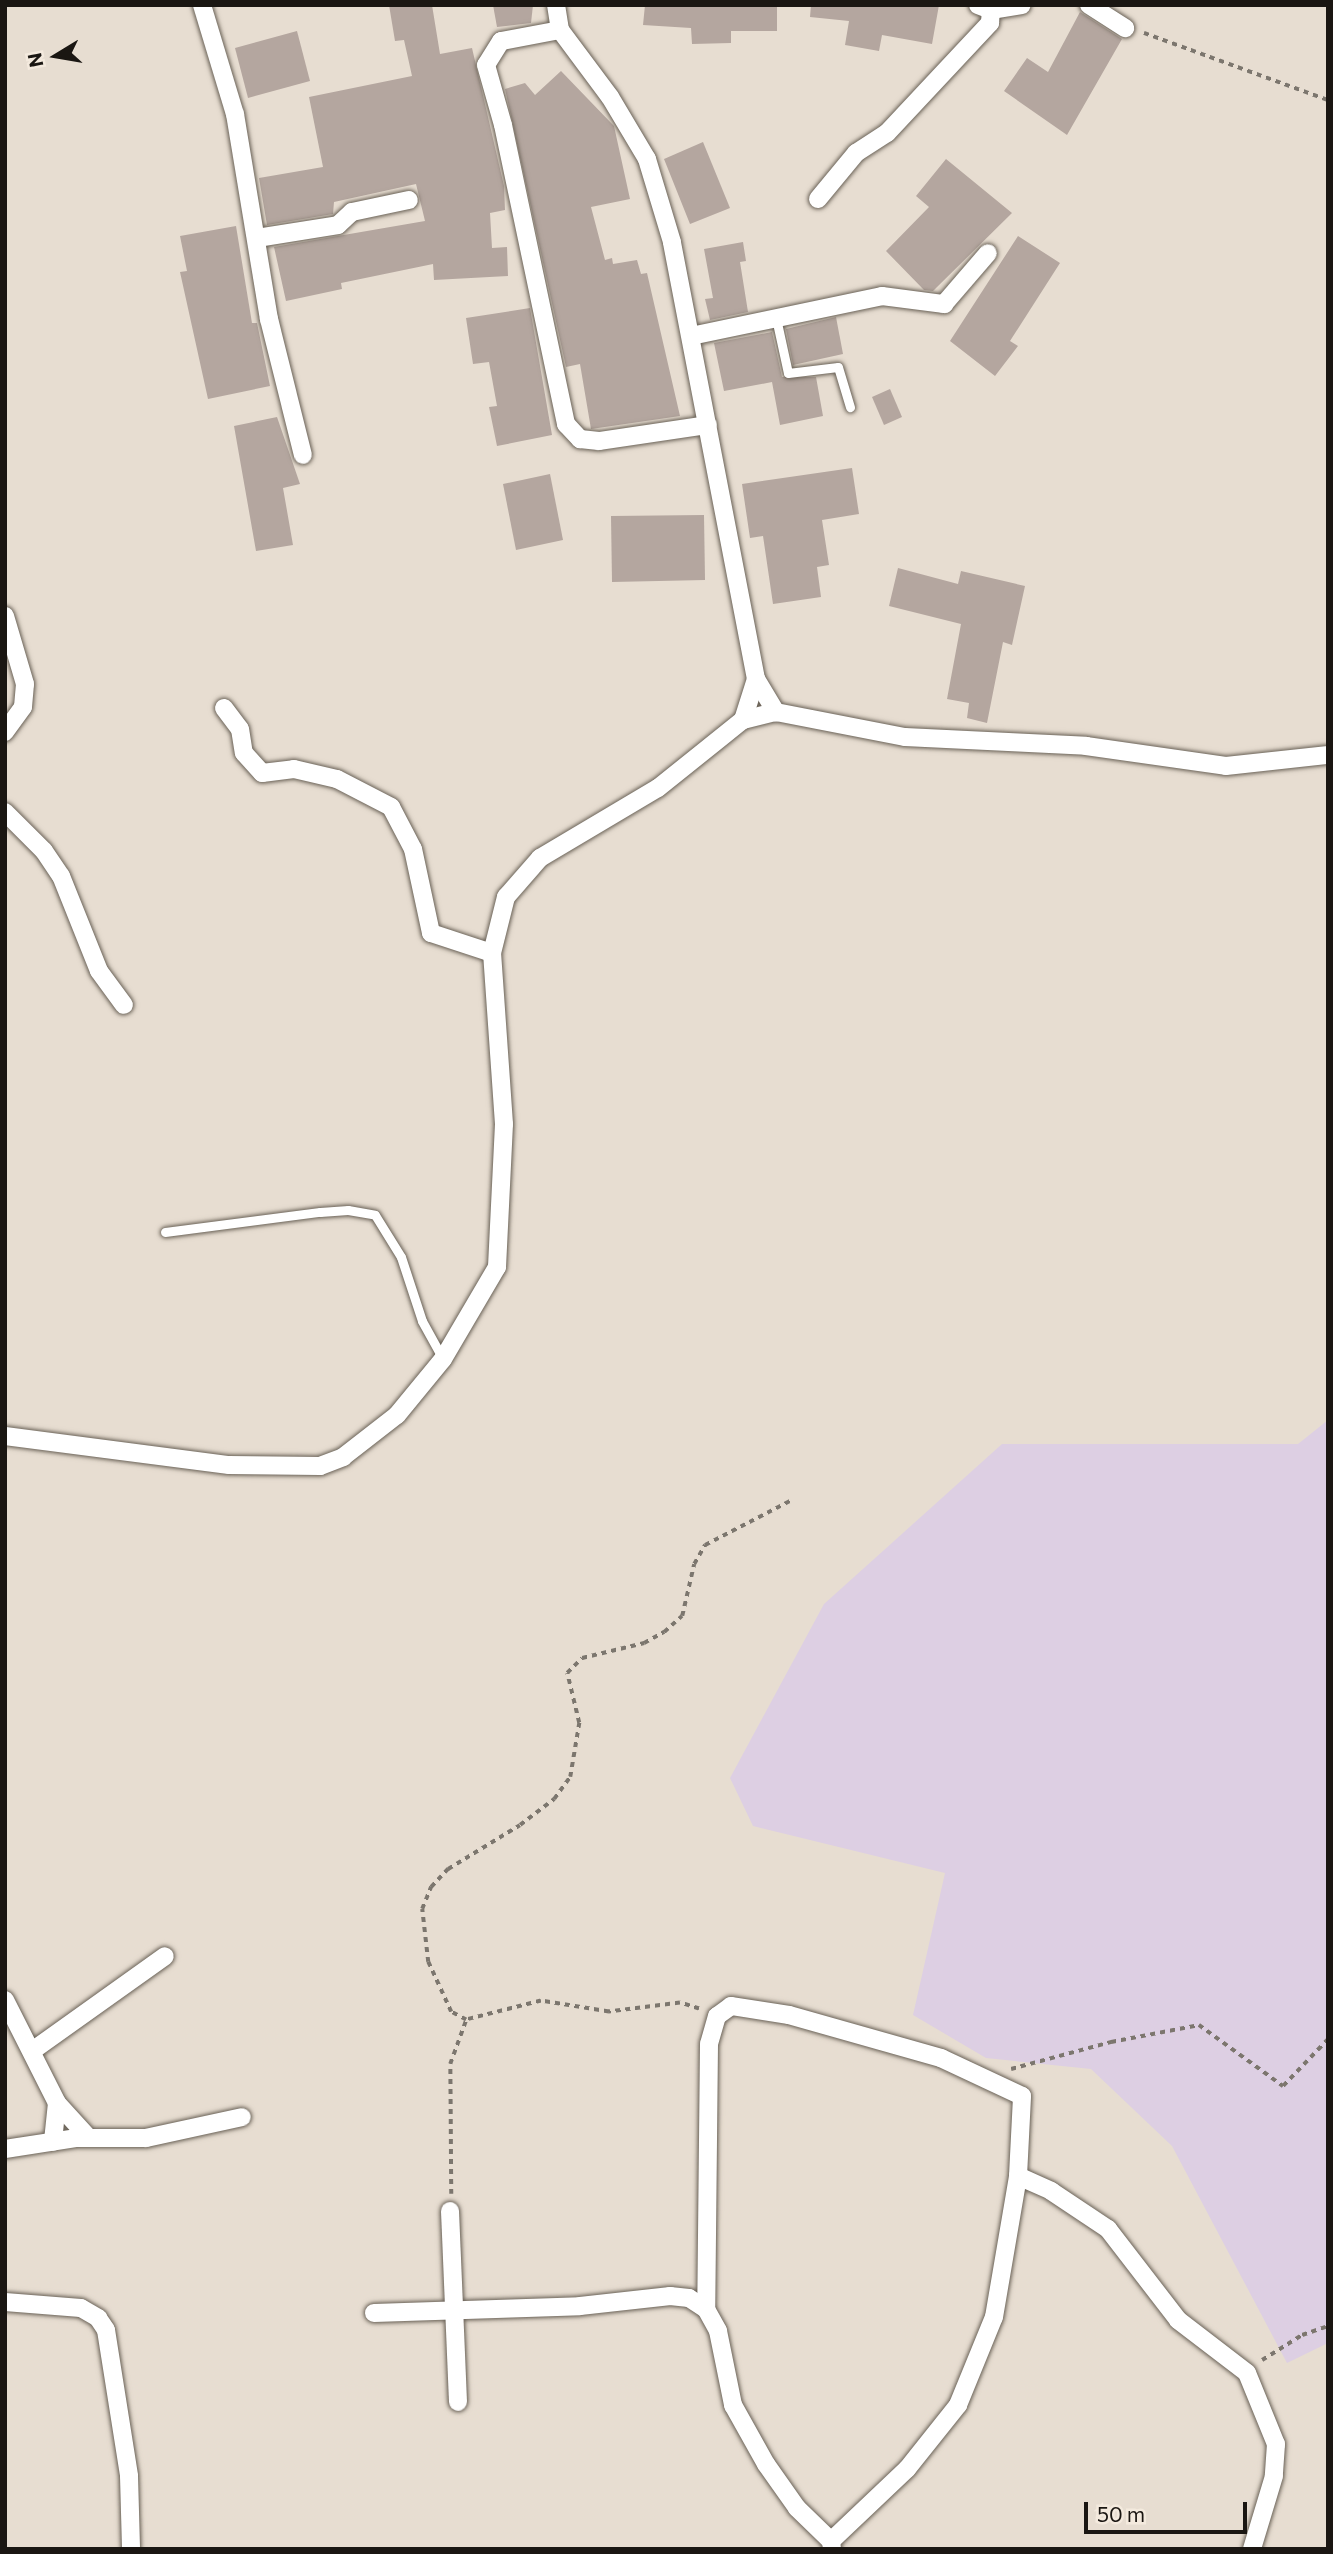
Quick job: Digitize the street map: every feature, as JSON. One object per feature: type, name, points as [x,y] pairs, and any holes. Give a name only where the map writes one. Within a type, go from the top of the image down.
[{"type":"street","points":[[201,5],[235,114],[269,320],[303,455]]},
{"type":"street","points":[[556,5],[560,30],[610,97],[647,159],[672,242],[756,679],[776,712]]},
{"type":"street","points":[[818,199],[856,153],[887,133],[990,23],[985,8],[1022,5]]},
{"type":"street","points":[[1089,5],[1125,28]]},
{"type":"street","points":[[560,30],[501,41],[486,65],[503,125],[566,424],[580,439],[599,441],[708,425]]},
{"type":"street","points":[[257,238],[338,225],[352,212],[409,200]]},
{"type":"street","points":[[691,337],[882,296],[944,304],[988,253]]},
{"type":"street","points":[[5,616],[25,684],[23,707],[5,732]]},
{"type":"street","points":[[743,720],[756,679]]},
{"type":"street","points":[[224,708],[240,729],[244,753],[262,773],[294,769],[337,779],[391,807],[412,849],[431,933],[492,953]]},
{"type":"street","points":[[5,1436],[229,1465],[320,1466],[343,1457],[397,1415],[443,1359],[497,1267],[503,1124],[492,953],[506,897],[540,858],[658,788],[743,720],[776,712],[905,737],[1086,746],[1208,765],[1328,755]]},
{"type":"street","points":[[5,812],[30,835],[61,876],[94,962],[124,1004]]},
{"type":"street","points":[[32,2051],[165,1956]]},
{"type":"street","points":[[5,2000],[57,2103],[89,2138]]},
{"type":"street","points":[[374,2314],[670,2296],[689,2298],[706,2309],[718,2331],[733,2405],[797,2508],[832,2545],[907,2469],[958,2405],[994,2317],[1018,2176],[1022,2096],[941,2058],[789,2014],[731,2007],[717,2016],[706,2085],[706,2309]]},
{"type":"street","points":[[53,2142],[57,2103]]},
{"type":"street","points":[[5,2149],[89,2138],[146,2138],[242,2117]]},
{"type":"street","points":[[1018,2176],[1051,2191],[1108,2229],[1178,2320],[1247,2373],[1276,2444],[1274,2476],[1252,2549]]},
{"type":"street","points":[[450,2211],[458,2402]]},
{"type":"street","points":[[5,2302],[81,2308],[98,2318],[106,2330],[128,2476],[131,2549]]},
{"type":"lane","points":[[776,318],[789,373],[838,367],[850,407]]},
{"type":"lane","points":[[165,1232],[334,1211],[374,1215],[401,1258],[418,1310],[443,1359]]},
{"type":"path","points":[[1125,28],[1187,46],[1328,100]]},
{"type":"path","points":[[717,2016],[680,2003],[609,2012],[541,2001],[466,2021],[451,2012],[428,1962],[422,1909],[431,1887],[448,1869],[554,1799],[570,1777],[579,1723],[567,1673],[582,1658],[644,1643],[664,1632],[682,1616],[694,1564],[705,1545],[790,1501]]},
{"type":"path","points":[[450,2211],[450,2064],[466,2021]]},
{"type":"path","points":[[982,2077],[1111,2042],[1199,2025],[1283,2086],[1328,2039]]},
{"type":"path","points":[[1247,2373],[1269,2354],[1328,2326]]},
{"type":"shaded area","points":[[1328,1420],[1328,2343],[1287,2363],[1172,2146],[1091,2069],[986,2058],[913,2015],[945,1873],[753,1826],[730,1778],[824,1604],[1002,1444],[1298,1444]]},
{"type":"building","points":[[389,5],[432,5],[440,54],[472,48],[504,186],[505,210],[490,213],[492,248],[507,247],[508,276],[434,280],[433,264],[341,283],[342,289],[286,301],[274,247],[425,221],[416,184],[334,202],[333,214],[267,225],[259,178],[323,167],[309,97],[412,76],[404,40],[395,41]]},
{"type":"building","points":[[493,5],[533,5],[531,23],[497,27]]},
{"type":"building","points":[[645,5],[777,5],[777,31],[731,31],[731,43],[692,44],[691,28],[643,25]]},
{"type":"building","points":[[811,5],[939,5],[932,44],[882,35],[879,51],[845,45],[849,21],[810,17]]},
{"type":"building","points":[[1080,12],[1122,39],[1067,135],[1004,91],[1027,58],[1048,72]]},
{"type":"building","points":[[297,31],[310,81],[248,98],[235,48]]},
{"type":"building","points":[[561,71],[614,126],[630,199],[591,207],[605,260],[612,258],[613,264],[637,260],[641,274],[647,273],[680,416],[591,429],[580,364],[566,367],[505,89],[525,83],[535,95]]},
{"type":"building","points":[[703,142],[730,208],[690,224],[664,159]]},
{"type":"building","points":[[946,159],[1012,213],[933,291],[924,290],[886,251],[929,207],[916,196]]},
{"type":"building","points":[[236,226],[252,323],[257,323],[270,386],[208,399],[180,272],[187,271],[180,236]]},
{"type":"building","points":[[1018,236],[1060,263],[1010,341],[1018,346],[995,376],[950,341]]},
{"type":"building","points":[[743,242],[746,261],[740,262],[748,312],[710,320],[705,299],[713,298],[704,249]]},
{"type":"building","points":[[530,308],[552,435],[497,446],[489,407],[497,406],[489,362],[473,364],[466,318]]},
{"type":"building","points":[[836,317],[843,354],[793,365],[786,329]]},
{"type":"building","points":[[772,332],[782,377],[816,377],[823,416],[780,425],[772,382],[724,391],[714,343]]},
{"type":"building","points":[[890,389],[902,417],[884,425],[872,397]]},
{"type":"building","points":[[277,417],[300,484],[283,488],[293,545],[256,551],[234,426]]},
{"type":"building","points":[[852,468],[859,514],[822,520],[829,565],[817,567],[821,597],[773,604],[763,536],[750,538],[742,484]]},
{"type":"building","points":[[550,474],[563,540],[516,550],[503,484]]},
{"type":"building","points":[[704,515],[705,580],[612,582],[611,516]]},
{"type":"building","points":[[898,568],[958,584],[961,571],[1025,586],[1012,645],[1003,642],[987,723],[967,718],[969,703],[947,699],[961,624],[889,606]]}]
